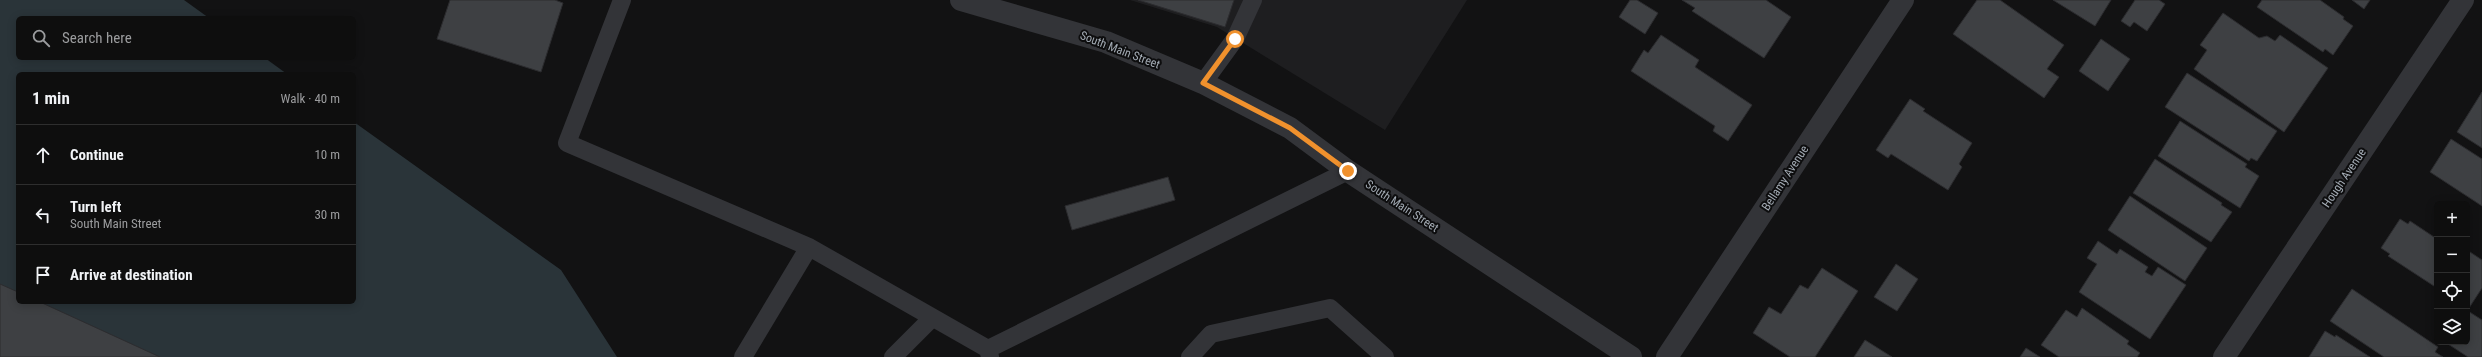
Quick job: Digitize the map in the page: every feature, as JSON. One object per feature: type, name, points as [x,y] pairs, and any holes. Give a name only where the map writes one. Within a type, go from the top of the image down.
[{"type":"street","name":"South Main Street","points":[[964,0],[996,8],[1106,42],[1203,83],[1290,128],[1348,171],[1631,357]]},
{"type":"street","name":"Bellamy Avenue","points":[[1667,357],[1903,0]]},
{"type":"street","name":"Hough Avenue","points":[[2224,357],[2463,0]]},
{"type":"lane","points":[[622,0],[567,143],[809,247],[932,318],[989,353],[1348,171]]},
{"type":"lane","points":[[1203,83],[1235,39],[1253,0]]},
{"type":"lane","points":[[743,357],[809,247]]},
{"type":"lane","points":[[1190,357],[1211,334],[1330,308],[1385,357]]},
{"type":"lane","points":[[893,357],[932,318]]},
{"type":"shaded area","points":[[0,0],[184,0],[206,16],[16,16],[16,60],[268,60],[284,72],[16,72],[16,304],[356,304],[356,123],[561,270],[617,357],[0,357]]},
{"type":"shaded area","points":[[1130,0],[1467,0],[1385,130],[1217,27]]},
{"type":"building","points":[[450,0],[555,0],[563,3],[541,72],[437,39]]},
{"type":"building","points":[[1138,0],[1234,0],[1225,27]]},
{"type":"building","points":[[1630,0],[1637,0],[1658,13],[1645,34],[1619,17]]},
{"type":"building","points":[[1682,0],[1766,0],[1791,17],[1764,58],[1692,11],[1695,8]]},
{"type":"building","points":[[1977,0],[2000,0],[2064,45],[2047,69],[2059,77],[2044,98],[1953,34]]},
{"type":"building","points":[[2053,0],[2111,0],[2095,26]]},
{"type":"building","points":[[2135,0],[2159,0],[2165,4],[2147,31],[2134,22],[2130,27],[2121,21]]},
{"type":"building","points":[[2262,0],[2320,0],[2344,17],[2343,19],[2353,26],[2333,55],[2325,49],[2323,52],[2257,7]]},
{"type":"building","points":[[2352,0],[2370,0],[2364,9]]},
{"type":"building","points":[[2223,13],[2259,38],[2267,36],[2275,41],[2280,35],[2328,68],[2284,132],[2194,69],[2207,50],[2200,45]]},
{"type":"building","points":[[1661,35],[1699,60],[1695,67],[1752,105],[1728,141],[1713,131],[1715,126],[1631,71],[1644,50],[1648,53]]},
{"type":"building","points":[[2101,39],[2130,59],[2108,91],[2079,71]]},
{"type":"building","points":[[2187,73],[2277,131],[2257,161],[2251,158],[2249,161],[2165,107]]},
{"type":"building","points":[[2482,92],[2482,148],[2457,132]]},
{"type":"building","points":[[1910,99],[1925,109],[1923,111],[1972,143],[1959,164],[1962,167],[1948,190],[1891,154],[1888,158],[1876,150]]},
{"type":"building","points":[[2180,121],[2247,164],[2245,167],[2259,176],[2240,208],[2158,156]]},
{"type":"building","points":[[2451,139],[2482,159],[2482,206],[2430,172]]},
{"type":"building","points":[[2155,159],[2222,203],[2221,205],[2232,212],[2211,242],[2133,193]]},
{"type":"building","points":[[1168,177],[1175,200],[1072,230],[1065,206]]},
{"type":"building","points":[[2130,196],[2207,248],[2185,281],[2108,230]]},
{"type":"building","points":[[2400,219],[2408,224],[2410,221],[2434,237],[2434,286],[2388,256],[2390,254],[2381,248]]},
{"type":"building","points":[[2098,241],[2117,254],[2120,249],[2148,267],[2145,272],[2152,276],[2158,267],[2186,285],[2150,339],[2079,292],[2097,264],[2087,258]]},
{"type":"building","points":[[2470,252],[2482,260],[2482,288],[2470,306]]},
{"type":"building","points":[[1896,264],[1918,279],[1897,311],[1874,297]]},
{"type":"building","points":[[1822,268],[1858,291],[1815,357],[1790,357],[1753,333],[1769,307],[1781,314],[1800,285],[1808,289]]},
{"type":"building","points":[[0,284],[16,291],[16,304],[44,304],[160,357],[0,357]]},
{"type":"building","points":[[2352,289],[2438,347],[2435,352],[2443,357],[2384,357],[2330,321]]},
{"type":"building","points":[[2082,308],[2129,341],[2127,344],[2140,353],[2137,357],[2059,357],[2041,345],[2066,310],[2077,317]]},
{"type":"building","points":[[2470,312],[2482,320],[2482,357],[2468,357],[2450,345],[2470,345]]},
{"type":"building","points":[[2325,331],[2335,337],[2336,335],[2370,357],[2309,357]]},
{"type":"building","points":[[1865,340],[1892,357],[1854,357]]},
{"type":"building","points":[[2026,348],[2040,357],[2020,357]]},
{"type":"route","points":[[1235,39],[1203,83],[1290,128],[1348,171]]}]
